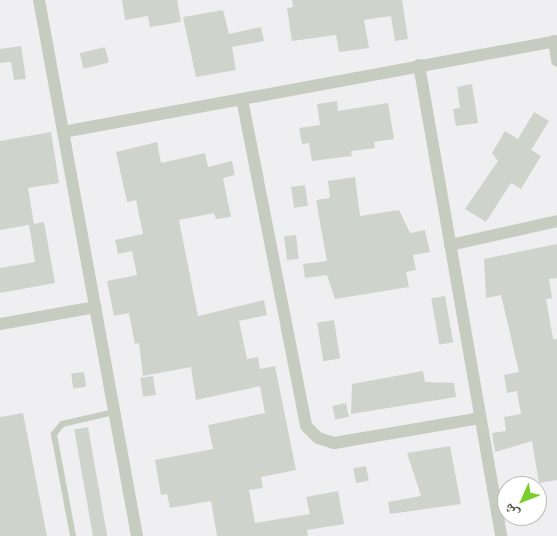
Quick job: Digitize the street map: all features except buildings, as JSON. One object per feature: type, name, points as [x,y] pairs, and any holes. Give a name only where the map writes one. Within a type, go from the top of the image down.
[{"type":"street","points":[[39,0],[136,536]]},
{"type":"street","points":[[63,132],[555,41],[557,61]]},
{"type":"street","points":[[419,65],[501,536]]},
{"type":"street","points":[[242,99],[306,426],[318,438],[334,443],[480,418]]},
{"type":"street","points":[[450,245],[557,221]]},
{"type":"street","points":[[0,324],[95,307]]},
{"type":"lane","points":[[73,536],[54,434],[66,422],[114,412]]}]
